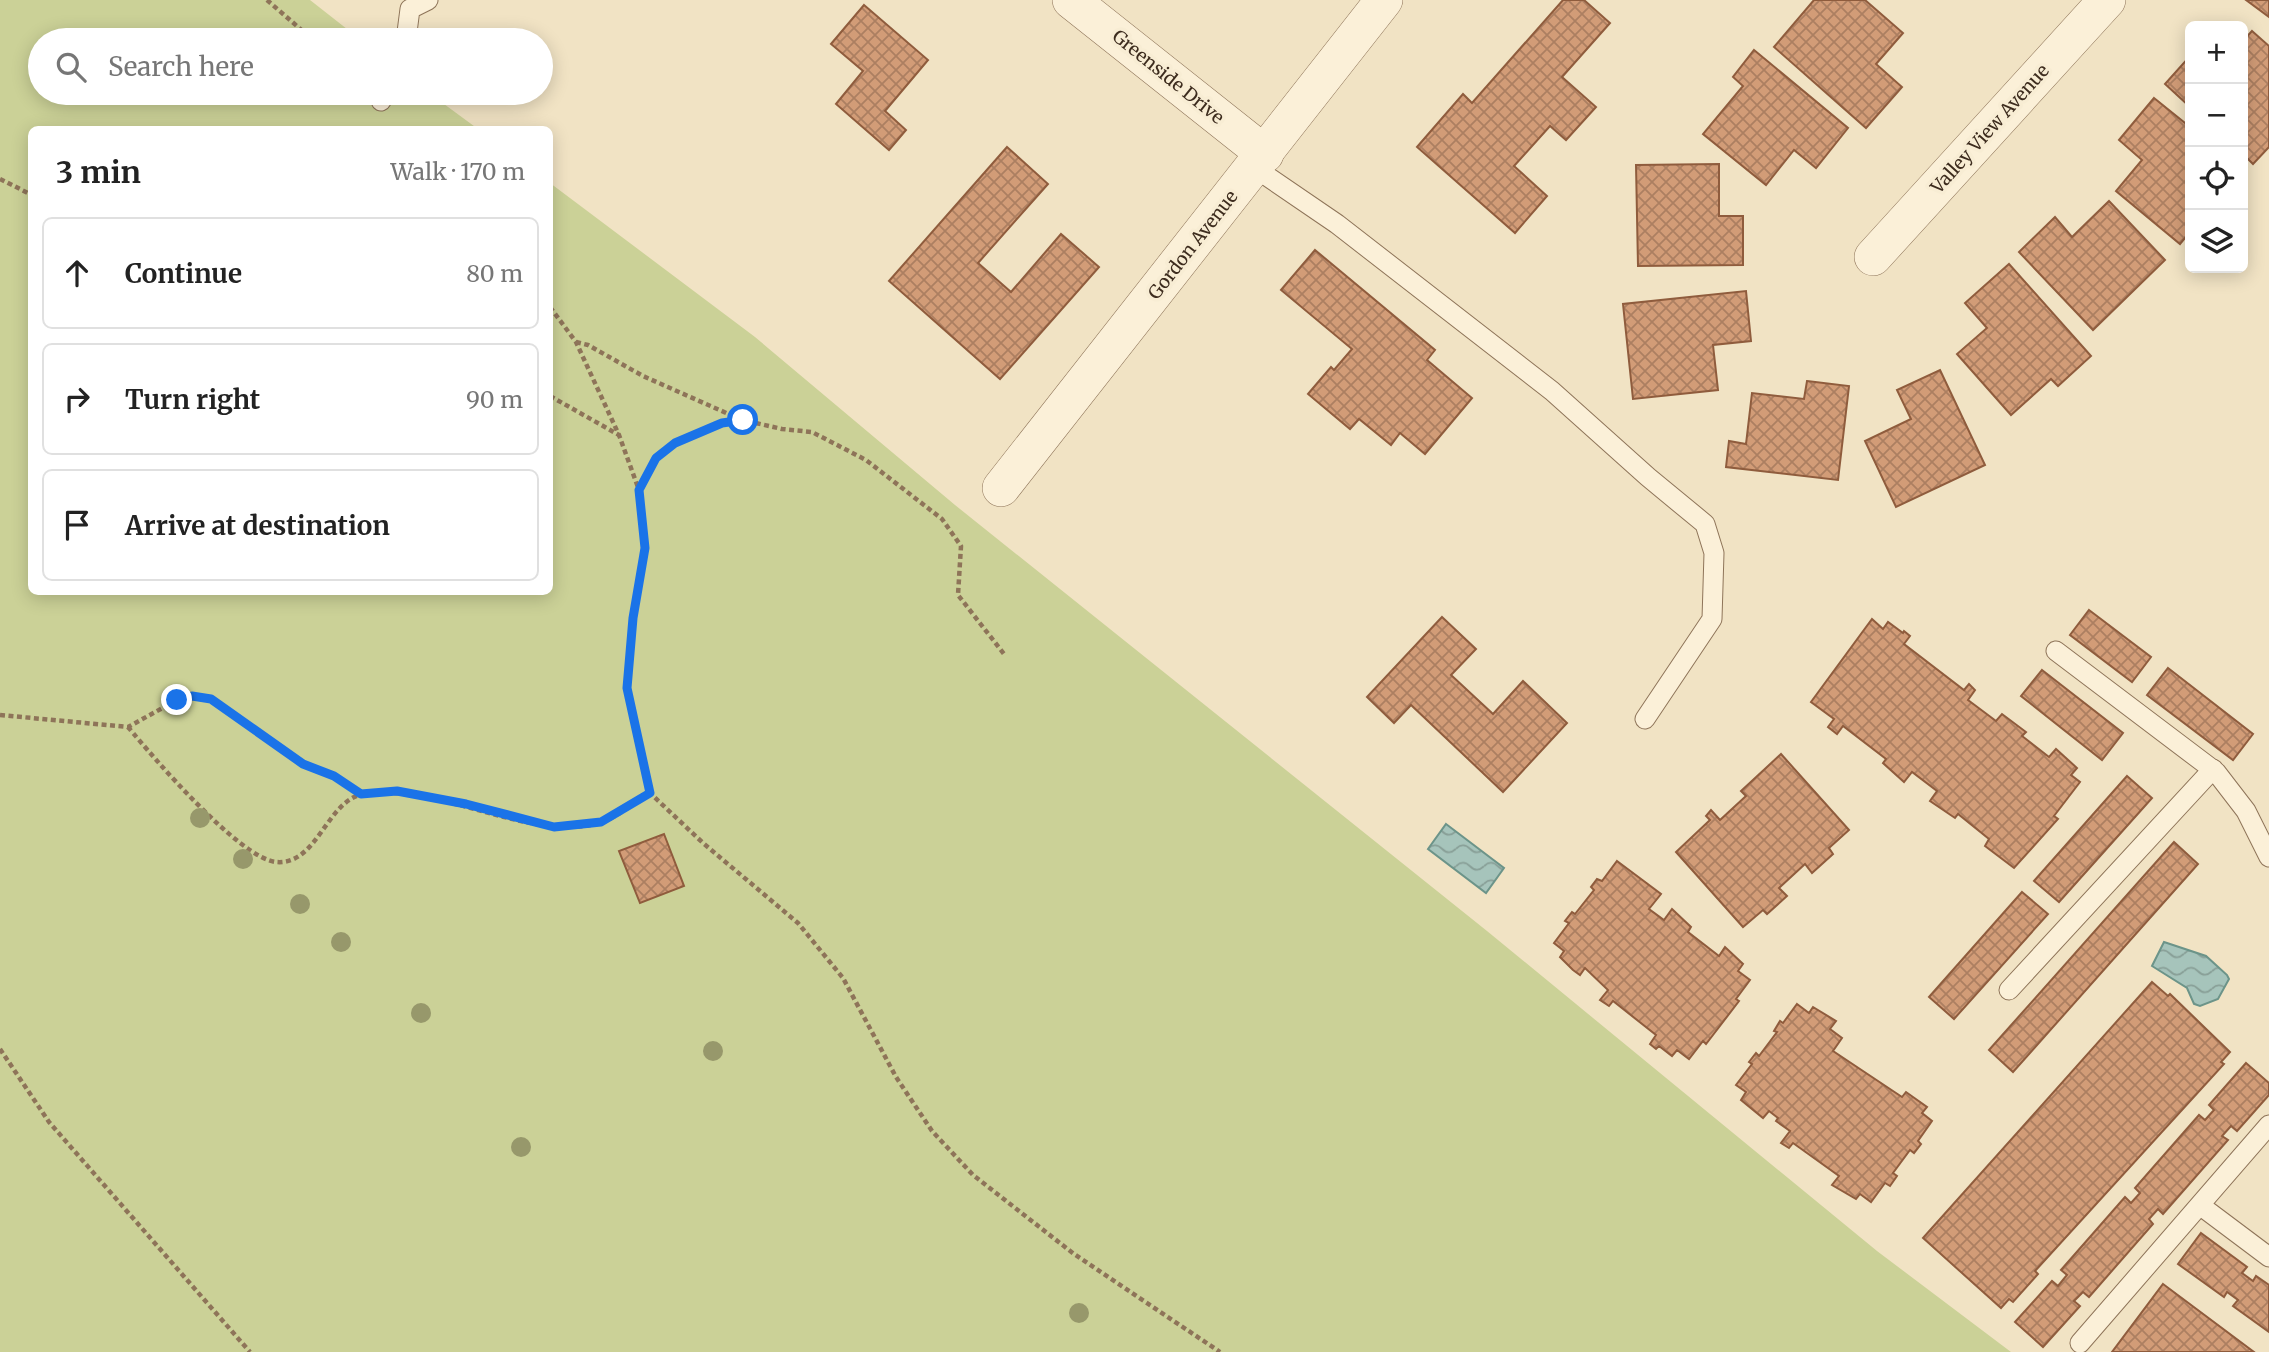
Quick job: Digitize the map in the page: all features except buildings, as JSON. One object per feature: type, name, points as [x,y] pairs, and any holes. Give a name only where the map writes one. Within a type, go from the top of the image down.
[{"type":"street","name":"Greenside Drive","points":[[1072,0],[1260,161]]},
{"type":"street","name":"Gordon Avenue","points":[[1001,488],[1384,0]]},
{"type":"street","name":"Valley View Avenue","points":[[1873,257],[2107,0]]},
{"type":"lane","points":[[408,28],[410,9],[428,0]]},
{"type":"lane","points":[[1260,161],[1552,391],[1704,524],[1714,553],[1712,619],[1645,719]]},
{"type":"lane","points":[[2056,651],[2213,769],[2246,811],[2269,856]]},
{"type":"lane","points":[[2009,990],[2213,769]]},
{"type":"lane","points":[[2080,1343],[2269,1125]]},
{"type":"lane","points":[[2201,1206],[2269,1257]]},
{"type":"path","points":[[267,0],[299,28]]},
{"type":"path","points":[[0,179],[28,193]]},
{"type":"path","points":[[553,311],[576,342],[619,435],[639,490],[645,548],[633,618],[627,688],[650,793],[703,843],[798,923],[843,978],[896,1077],[932,1131],[973,1175],[1074,1254],[1220,1352]]},
{"type":"path","points":[[576,342],[588,345],[643,376],[743,420],[782,429],[812,432],[866,460],[942,519],[961,546],[958,595],[1004,654]]},
{"type":"path","points":[[553,398],[619,435]]},
{"type":"path","points":[[639,490],[656,458],[675,443],[722,423],[743,420]]},
{"type":"path","points":[[0,715],[128,727],[177,700],[192,696],[211,699],[303,764],[334,776],[361,794]]},
{"type":"path","points":[[128,727],[160,766],[230,834],[259,857],[277,862],[293,858],[307,849],[339,810],[361,794],[397,791],[466,804],[554,827],[601,822],[650,793]]},
{"type":"path","points":[[0,1049],[49,1122],[250,1352]]},
{"type":"green space","points":[[0,0],[310,0],[346,28],[28,28],[28,105],[445,105],[474,126],[28,126],[28,595],[553,595],[553,185],[755,337],[955,505],[1487,931],[1877,1251],[2011,1352],[0,1352]]},
{"type":"water","points":[[1446,824],[1504,868],[1486,893],[1428,849]]},
{"type":"water","points":[[2164,942],[2206,956],[2227,975],[2229,979],[2218,999],[2200,1006],[2194,1004],[2187,988],[2152,966]]},
{"type":"route","points":[[177,700],[192,696],[211,699],[303,764],[334,776],[361,794],[397,791],[466,804],[554,827],[601,822],[650,793],[627,688],[633,618],[645,548],[639,490],[656,458],[675,443],[722,423],[743,420]]}]
